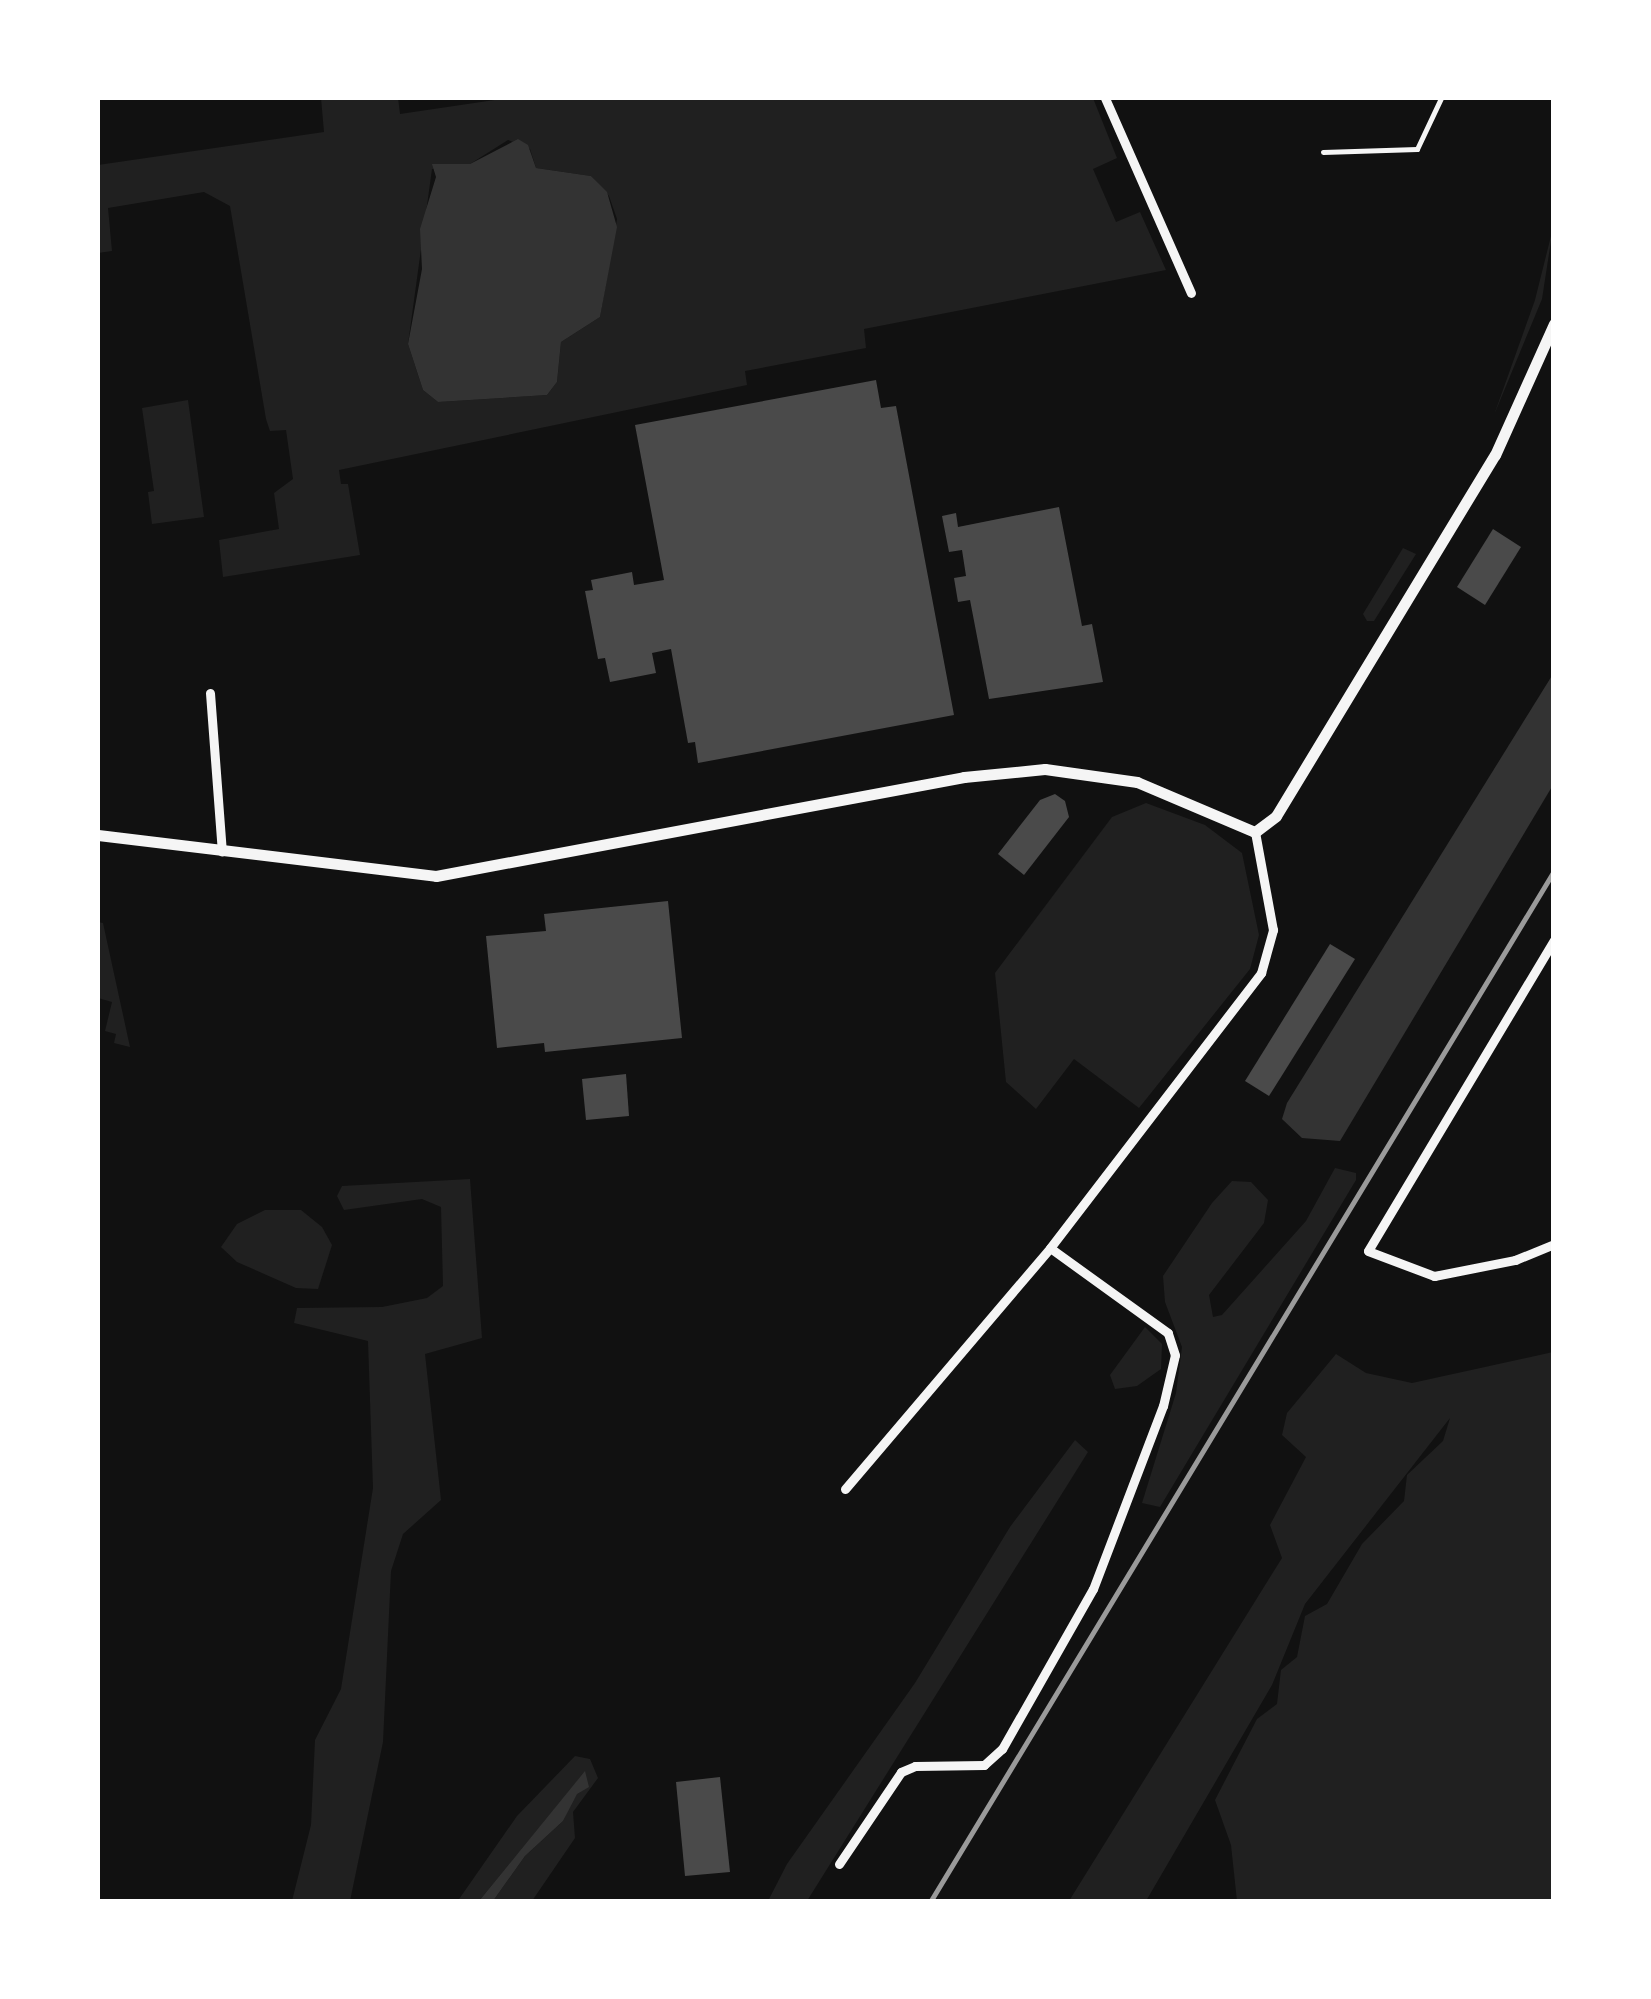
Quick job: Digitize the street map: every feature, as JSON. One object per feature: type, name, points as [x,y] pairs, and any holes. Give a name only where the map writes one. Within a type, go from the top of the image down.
[{"type":"street","points":[[1105,98],[1191,293]]},
{"type":"street","points":[[1256,832],[1276,816],[1495,455],[1554,324]]},
{"type":"street","points":[[210,693],[222,852]]},
{"type":"street","points":[[98,835],[405,877],[447,876],[964,777],[1045,769],[1137,782],[1256,832]]},
{"type":"street","points":[[845,1489],[1050,1248],[1266,965],[1273,930],[1256,832]]},
{"type":"street","points":[[1554,940],[1368,1251],[1434,1276],[1515,1260],[1554,1244]]},
{"type":"street","points":[[839,1864],[900,1772],[915,1766],[984,1765],[1002,1749],[1093,1589],[1163,1406],[1174,1355],[1168,1334],[1050,1248]]},
{"type":"lane","points":[[1323,152],[1418,148],[1441,98]]},
{"type":"shaded area","points":[[321,98],[398,98],[400,114],[508,98],[1093,98],[1117,158],[1093,169],[1116,222],[1140,212],[1166,270],[864,329],[866,348],[745,371],[747,385],[339,470],[341,484],[348,484],[360,555],[223,577],[219,540],[279,529],[274,493],[293,479],[286,430],[270,431],[266,419],[230,206],[204,192],[108,208],[112,251],[98,253],[98,165],[324,132]],"holes":[[[508,140],[530,149],[536,168],[591,176],[609,196],[617,219],[600,317],[561,342],[557,382],[547,395],[438,402],[423,390],[408,344],[432,169],[470,164]]]},
{"type":"shaded area","points":[[518,139],[528,145],[536,168],[591,176],[607,192],[617,227],[600,317],[561,342],[557,382],[547,395],[438,402],[423,390],[408,344],[422,269],[420,229],[436,177],[432,164],[470,164]]},
{"type":"shaded area","points":[[1553,228],[1542,299],[1494,415],[1535,300]]},
{"type":"shaded area","points":[[188,400],[204,517],[152,524],[148,492],[154,491],[142,408]]},
{"type":"shaded area","points":[[1403,548],[1416,554],[1374,621],[1367,621],[1363,614]]},
{"type":"shaded area","points":[[1553,674],[1553,785],[1340,1141],[1302,1138],[1282,1119],[1287,1103]]},
{"type":"shaded area","points":[[1146,803],[1205,825],[1242,853],[1259,935],[1250,969],[1139,1108],[1074,1059],[1036,1109],[1006,1082],[995,973],[1112,817]]},
{"type":"shaded area","points":[[98,922],[103,923],[130,1047],[114,1043],[116,1034],[105,1031],[112,1002],[98,998]]},
{"type":"shaded area","points":[[1335,1168],[1356,1173],[1356,1180],[1160,1507],[1142,1503],[1176,1393],[1182,1347],[1165,1302],[1163,1276],[1212,1203],[1232,1181],[1251,1182],[1268,1200],[1264,1223],[1209,1295],[1213,1317],[1222,1315],[1306,1221]]},
{"type":"shaded area","points":[[470,1179],[482,1338],[425,1354],[441,1500],[403,1534],[391,1571],[383,1742],[350,1901],[292,1901],[311,1825],[315,1740],[341,1689],[373,1488],[368,1341],[294,1323],[297,1308],[382,1307],[427,1298],[443,1286],[441,1207],[422,1199],[344,1210],[337,1196],[342,1186]]},
{"type":"shaded area","points":[[265,1210],[301,1210],[322,1227],[332,1245],[318,1289],[296,1288],[237,1262],[221,1247],[237,1224]]},
{"type":"shaded area","points":[[1145,1327],[1162,1344],[1161,1369],[1137,1386],[1115,1389],[1110,1375]]},
{"type":"shaded area","points":[[1553,1352],[1553,1901],[1237,1901],[1231,1845],[1215,1800],[1257,1719],[1277,1704],[1281,1670],[1297,1657],[1305,1616],[1327,1604],[1362,1544],[1404,1501],[1407,1475],[1443,1441],[1450,1418],[1305,1604],[1272,1685],[1146,1901],[1069,1901],[1282,1558],[1270,1525],[1306,1457],[1282,1435],[1287,1413],[1336,1354],[1366,1373],[1412,1383]]},
{"type":"shaded area","points":[[1075,1440],[1088,1452],[807,1901],[768,1901],[787,1864],[915,1683],[1010,1527]]},
{"type":"shaded area","points":[[575,1756],[590,1759],[598,1778],[573,1812],[575,1838],[532,1901],[493,1901],[525,1856],[563,1821],[585,1772],[479,1901],[457,1902],[517,1816]]},
{"type":"shaded area","points":[[585,1771],[589,1787],[577,1794],[563,1821],[525,1856],[493,1901],[479,1901]]},
{"type":"building","points":[[876,380],[881,408],[896,406],[954,715],[698,763],[695,742],[688,743],[671,649],[652,653],[656,673],[610,682],[605,658],[598,659],[585,591],[593,590],[591,580],[632,572],[634,585],[664,580],[635,425]]},
{"type":"building","points":[[1059,507],[1082,626],[1092,624],[1103,682],[989,699],[970,600],[958,602],[954,578],[966,576],[962,550],[949,552],[942,516],[956,513],[958,527]]},
{"type":"building","points":[[1493,529],[1521,547],[1485,605],[1457,587]]},
{"type":"building","points":[[1055,794],[1065,801],[1069,817],[1024,875],[998,854],[1040,800]]},
{"type":"building","points":[[668,901],[682,1038],[545,1052],[544,1043],[497,1048],[486,936],[546,931],[544,914]]},
{"type":"building","points":[[1330,944],[1355,959],[1269,1096],[1245,1081]]},
{"type":"building","points":[[626,1074],[629,1116],[586,1120],[582,1079]]},
{"type":"building","points":[[720,1777],[730,1872],[685,1876],[676,1782]]},
{"type":"railway","points":[[930,1902],[1554,871]]}]
